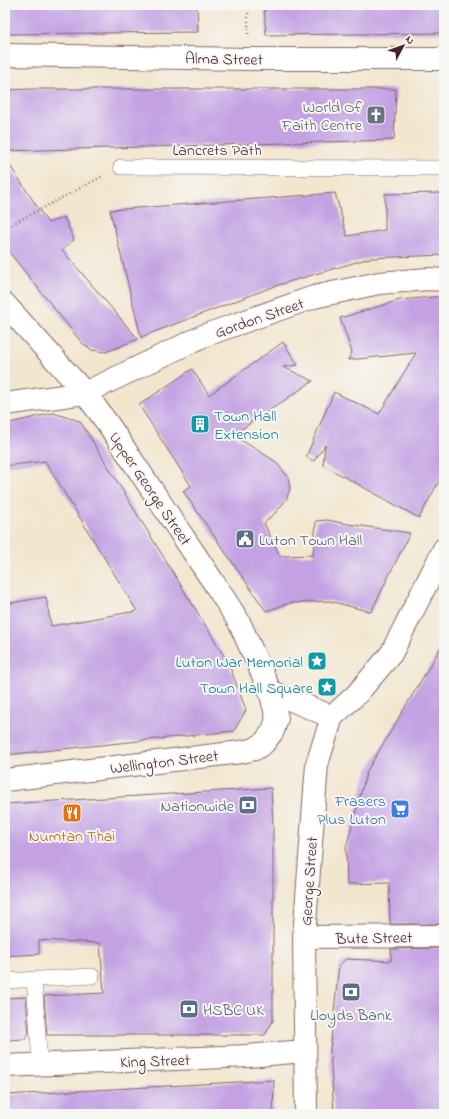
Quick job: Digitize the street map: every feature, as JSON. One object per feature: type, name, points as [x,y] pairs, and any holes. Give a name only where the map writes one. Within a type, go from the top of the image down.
[{"type":"street","name":"Alma Street","points":[[5,54],[248,58],[444,59]]},
{"type":"street","name":"Gordon Street","points":[[5,404],[85,393],[203,336],[314,297],[379,283],[428,279],[444,280]]},
{"type":"street","name":"Upper George Street","points":[[5,304],[85,393],[108,424],[239,622],[270,691]]},
{"type":"street","points":[[270,691],[332,717],[357,694],[390,654],[444,549]]},
{"type":"street","name":"Wellington Street","points":[[5,780],[242,752],[255,749],[264,742],[273,731],[277,718],[270,691]]},
{"type":"street","name":"George Street","points":[[306,1114],[304,1051],[304,937],[317,764],[332,717]]},
{"type":"street","name":"Bute Street","points":[[304,937],[444,936]]},
{"type":"street","name":"King Street","points":[[5,1066],[248,1056],[304,1051]]},
{"type":"lane","name":"Lancrets Path","points":[[121,167],[444,168]]},
{"type":"lane","points":[[5,981],[92,976]]},
{"type":"lane","points":[[34,979],[40,1064]]},
{"type":"path","points":[[248,5],[248,58]]},
{"type":"path","points":[[5,228],[121,167]]},
{"type":"building","points":[[5,5],[197,5],[198,32],[5,34]]},
{"type":"building","points":[[264,5],[444,5],[444,33],[266,35]]},
{"type":"building","points":[[396,89],[394,140],[5,151],[5,90]]},
{"type":"building","points":[[5,158],[48,223],[64,217],[74,240],[62,250],[138,339],[106,352],[92,350],[82,343],[5,247]]},
{"type":"building","points":[[335,193],[347,236],[385,230],[385,194],[444,193],[444,255],[370,258],[275,286],[141,337],[110,210]]},
{"type":"building","points":[[444,296],[444,472],[419,518],[323,465],[325,445],[314,461],[306,457],[334,392],[379,414],[416,353],[348,360],[352,352],[340,318],[400,300]]},
{"type":"building","points":[[283,342],[298,365],[283,367],[313,381],[233,435],[275,461],[288,477],[290,489],[286,500],[264,523],[280,556],[313,555],[316,521],[327,520],[410,533],[371,612],[330,601],[290,603],[266,611],[183,491],[191,486],[139,405],[192,369],[209,395]]},
{"type":"building","points":[[53,413],[80,421],[228,662],[246,710],[234,731],[5,755],[5,604],[46,597],[51,626],[137,611],[45,461],[5,466],[5,424]]},
{"type":"building","name":"Frasers Plus Luton","points":[[444,642],[444,924],[390,924],[389,883],[347,884],[346,847],[367,771]]},
{"type":"building","points":[[271,788],[273,824],[273,1021],[265,1035],[47,1035],[44,996],[104,993],[100,943],[39,940],[39,954],[5,956],[5,804]]},
{"type":"building","points":[[444,948],[444,1114],[334,1114],[330,1049],[339,965],[346,959],[391,961],[391,949]]},
{"type":"building","points":[[26,997],[29,1035],[26,1035],[26,1039],[5,1040],[5,998]]},
{"type":"building","points":[[274,1080],[273,1114],[5,1114],[5,1095]]},
{"type":"place","name":"World Of Faith Centre","points":[[376,115]]},
{"type":"place","name":"Town Hall Extension","points":[[200,424]]},
{"type":"place","name":"Luton Town Hall","points":[[245,539]]},
{"type":"place","name":"Luton War Memorial","points":[[317,661]]},
{"type":"place","name":"Town Hall Square","points":[[327,687]]},
{"type":"place","name":"Nationwide","points":[[248,805]]},
{"type":"place","name":"Frasers Plus Luton","points":[[400,809]]},
{"type":"place","name":"Numtan Thai","points":[[72,813]]},
{"type":"place","name":"Lloyds Bank","points":[[351,992]]},
{"type":"place","name":"HSBC UK","points":[[189,1009]]}]
